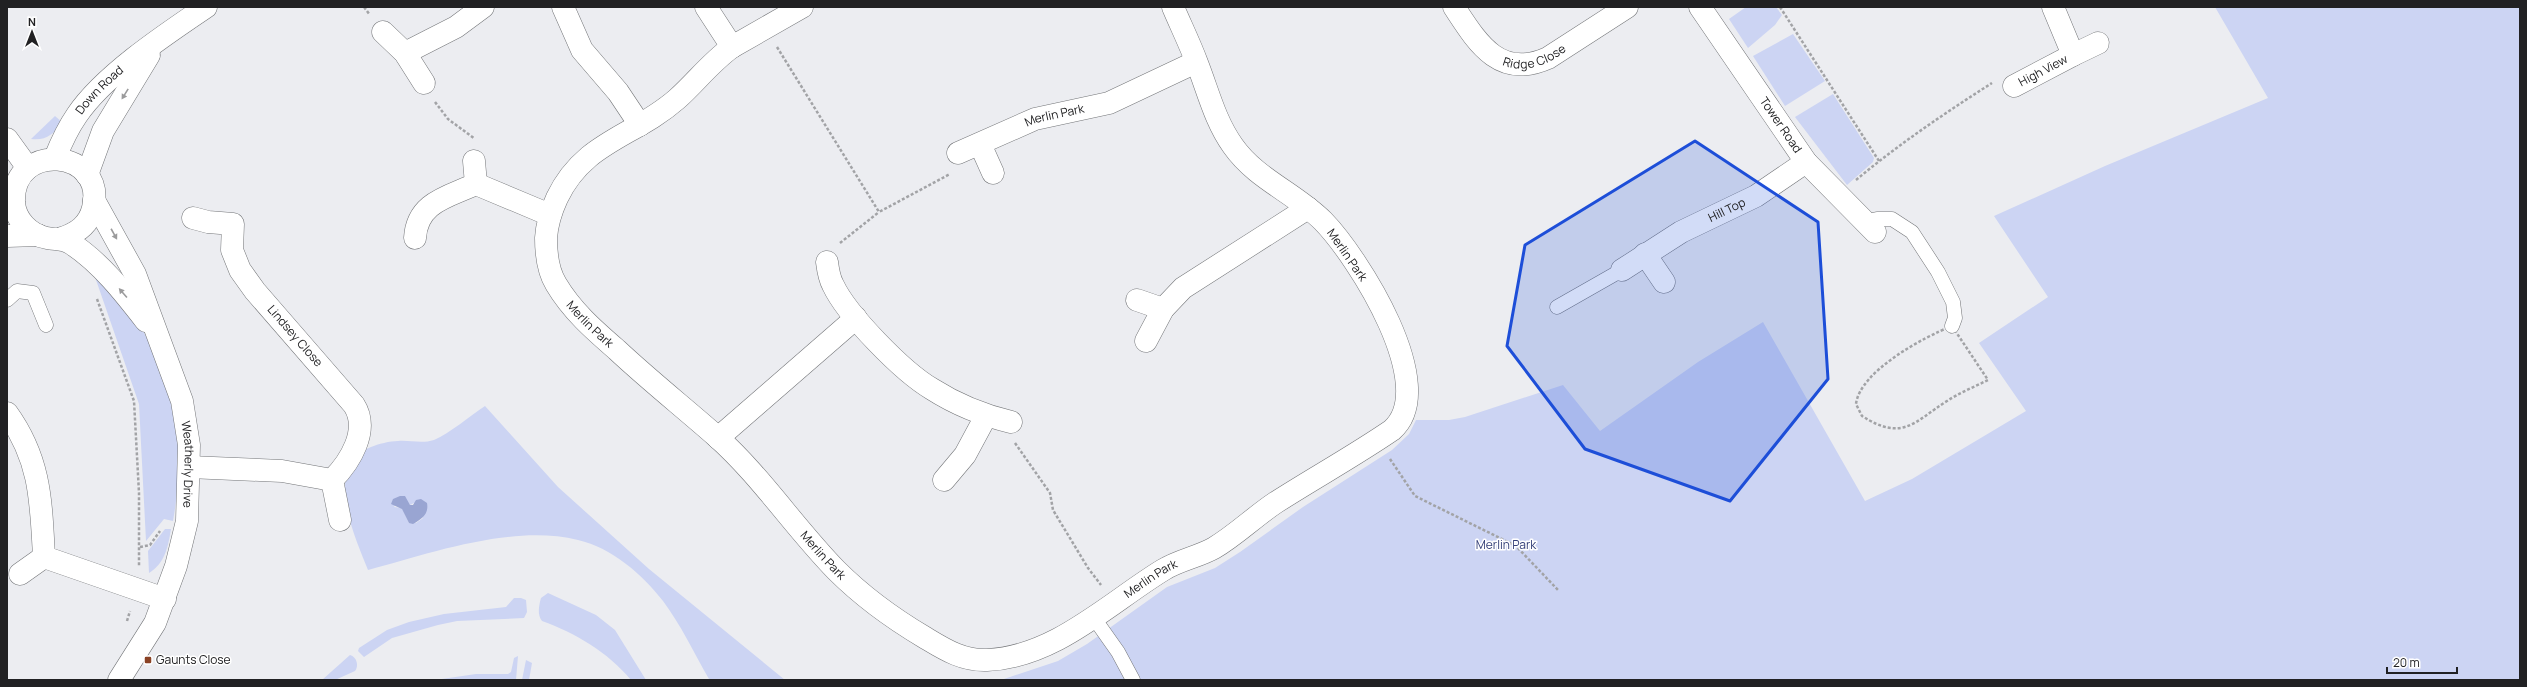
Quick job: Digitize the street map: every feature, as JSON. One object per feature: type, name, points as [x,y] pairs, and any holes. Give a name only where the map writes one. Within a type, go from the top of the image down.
[{"type":"street","name":"Down Road","points":[[55,158],[64,138],[85,105],[108,82],[162,38],[206,7]]},
{"type":"street","points":[[405,53],[456,27],[483,7]]},
{"type":"street","points":[[563,7],[582,50],[618,92],[640,126]]},
{"type":"street","points":[[706,7],[732,47]]},
{"type":"street","name":"Merlin Park","points":[[802,7],[732,47],[710,64],[677,99],[640,126],[607,143],[582,161],[562,187],[550,216],[546,238],[551,272],[556,284],[582,319],[718,438],[766,489],[837,571],[893,617],[954,654],[982,660],[1013,655],[1058,639],[1094,618],[1166,568],[1210,550],[1234,536],[1275,503],[1378,440],[1397,425],[1406,412],[1408,390],[1404,360],[1381,306],[1347,251],[1323,221],[1308,208],[1261,175],[1233,147],[1215,115],[1196,62],[1173,7]]},
{"type":"street","name":"Ridge Close","points":[[1454,7],[1477,41],[1488,52],[1504,61],[1522,64],[1535,63],[1548,58],[1627,7]]},
{"type":"street","name":"Tower Road","points":[[1700,7],[1806,162],[1870,227]]},
{"type":"street","name":"High View","points":[[2053,7],[2073,55]]},
{"type":"street","points":[[383,32],[405,53],[424,83]]},
{"type":"street","name":"Down Road","points":[[87,175],[103,131],[162,38]]},
{"type":"street","name":"High View","points":[[2014,86],[2098,43]]},
{"type":"street","name":"Merlin Park","points":[[958,153],[1035,119],[1109,103],[1196,62]]},
{"type":"street","points":[[7,139],[28,168]]},
{"type":"street","points":[[980,144],[993,173]]},
{"type":"street","points":[[55,158],[72,162],[87,175],[94,190],[94,200],[91,215],[79,230],[62,238],[48,238],[38,235],[28,229],[20,219],[11,197],[16,185],[28,168],[37,162],[55,158]]},
{"type":"street","points":[[474,161],[476,184]]},
{"type":"street","name":"Hill Top","points":[[1622,270],[1681,232],[1756,196],[1806,162]]},
{"type":"street","points":[[415,238],[416,224],[427,208],[476,184],[550,216]]},
{"type":"street","name":"Weatherly Drive","points":[[94,200],[135,274],[182,401],[189,445],[185,532],[165,599],[155,623],[119,680]]},
{"type":"street","points":[[1146,340],[1163,309],[1183,288],[1308,208]]},
{"type":"street","name":"Lindsey Close","points":[[193,218],[208,222],[233,224],[232,250],[240,270],[255,291],[356,409],[359,427],[354,448],[346,465],[332,480]]},
{"type":"street","points":[[7,236],[38,235]]},
{"type":"street","name":"Weatherly Drive","points":[[62,238],[81,250],[102,270],[156,334]]},
{"type":"street","points":[[1645,254],[1664,282]]},
{"type":"street","points":[[827,262],[833,286],[856,318],[902,366],[931,389],[965,408],[996,418],[944,480]]},
{"type":"street","points":[[1137,300],[1163,309]]},
{"type":"street","points":[[718,438],[856,318]]},
{"type":"street","points":[[7,413],[29,451],[38,476],[44,557]]},
{"type":"street","points":[[189,467],[282,471],[332,480],[340,520]]},
{"type":"street","points":[[44,557],[165,599]]},
{"type":"street","points":[[20,574],[44,557]]},
{"type":"lane","points":[[1870,227],[1877,219],[1892,219],[1912,232],[1938,272],[1953,302],[1955,318],[1952,326]]},
{"type":"lane","points":[[1557,307],[1622,270]]},
{"type":"lane","points":[[7,300],[17,291],[33,293],[46,325]]},
{"type":"lane","points":[[1094,618],[1118,652],[1133,680]]},
{"type":"path","points":[[1780,7],[1879,161]]},
{"type":"path","points":[[765,28],[879,212]]},
{"type":"path","points":[[1838,196],[1879,161],[1942,115],[2001,77],[2014,86]]},
{"type":"path","points":[[424,83],[448,119],[470,134],[480,144],[484,160],[474,161]]},
{"type":"path","points":[[827,262],[839,244],[879,212],[960,168],[958,153]]},
{"type":"path","points":[[95,295],[134,400],[140,547],[136,589]]},
{"type":"path","points":[[1952,326],[1988,380],[1948,400],[1910,426],[1901,428],[1881,426],[1862,416],[1856,404],[1858,396],[1876,374],[1913,343],[1952,326]]},
{"type":"path","points":[[996,418],[1050,493],[1053,510],[1088,568],[1115,602]]},
{"type":"path","points":[[1378,440],[1415,496],[1516,546],[1558,590]]},
{"type":"highlighted area","points":[[1695,141],[1818,222],[1828,379],[1730,501],[1585,449],[1507,346],[1525,245]]},
{"type":"green space","points":[[1746,7],[1776,7],[1782,15],[1775,25],[1748,48],[1729,19]]},
{"type":"green space","points":[[2215,7],[2520,7],[2520,680],[1001,680],[1058,661],[1087,644],[1167,587],[1215,568],[1303,507],[1392,450],[1409,434],[1416,420],[1449,420],[1465,417],[1563,385],[1600,431],[1698,362],[1763,322],[1865,501],[1912,479],[2026,411],[1979,343],[2048,297],[1994,216],[2105,166],[2268,98]]},
{"type":"green space","points":[[1793,34],[1825,81],[1785,106],[1753,56]]},
{"type":"green space","points":[[1833,94],[1874,158],[1873,162],[1847,185],[1795,117]]},
{"type":"green space","points":[[55,116],[63,123],[56,130],[45,138],[31,139]]},
{"type":"green space","points":[[95,277],[130,311],[148,339],[163,376],[174,415],[179,448],[179,466],[173,521],[164,519],[146,541],[139,404]]},
{"type":"green space","points":[[485,406],[558,487],[649,569],[785,680],[708,680],[709,679],[682,629],[670,610],[646,581],[625,563],[603,549],[578,540],[553,536],[499,538],[445,549],[368,570],[350,522],[346,504],[345,486],[348,470],[356,457],[371,447],[384,443],[402,441],[425,442],[434,440],[453,429]],"holes":[[[401,496],[410,505],[414,503],[423,518],[416,523],[409,523],[402,508],[394,507]]]},
{"type":"green space","points":[[165,529],[171,529],[165,554],[159,564],[149,573],[148,551]]},
{"type":"green space","points":[[548,593],[596,615],[615,630],[646,680],[631,680],[612,661],[590,644],[567,631],[542,621],[539,613],[541,598]]},
{"type":"green space","points":[[514,598],[526,600],[527,612],[524,618],[457,621],[392,638],[364,657],[358,651],[359,648],[387,630],[409,622],[444,614],[506,607]]},
{"type":"green space","points":[[350,655],[357,662],[355,671],[335,680],[322,680]]},
{"type":"green space","points":[[518,656],[516,680],[435,680],[476,674],[508,674],[511,672],[514,658]]},
{"type":"green space","points":[[526,660],[532,663],[529,680],[522,680]]},
{"type":"shaded area","points":[[400,496],[405,496],[410,505],[413,505],[416,500],[421,499],[427,503],[427,510],[424,516],[413,524],[409,523],[402,509],[391,504],[393,499]]},
{"type":"place","name":"Gaunts Close","points":[[148,660]]}]
